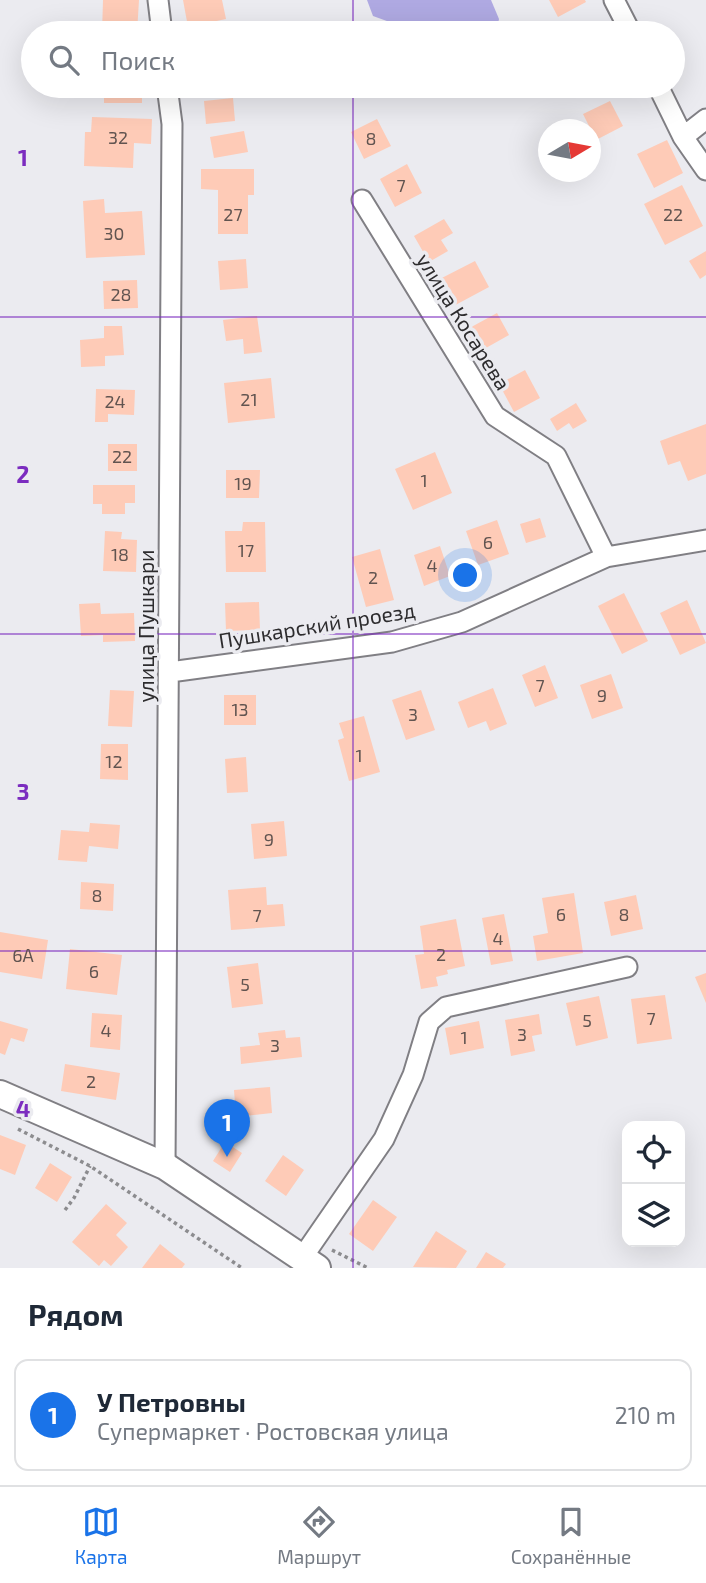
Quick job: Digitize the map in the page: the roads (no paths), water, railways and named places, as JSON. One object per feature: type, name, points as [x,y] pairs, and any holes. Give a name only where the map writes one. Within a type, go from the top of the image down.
[{"type":"street","points":[[158,0],[161,21]]},
{"type":"street","points":[[614,0],[625,21]]},
{"type":"street","name":"улица Пушкари","points":[[165,1166],[172,124],[169,98]]},
{"type":"street","points":[[664,98],[683,137],[706,170]]},
{"type":"street","points":[[683,137],[706,120]]},
{"type":"street","name":"улица Косарева","points":[[362,200],[495,416],[555,456],[606,557]]},
{"type":"street","name":"Пушкарский проезд","points":[[170,672],[392,642],[462,622],[606,557],[706,540]]},
{"type":"street","points":[[0,1094],[165,1166],[310,1263],[384,1139],[413,1075],[429,1022],[446,1007],[627,967]]},
{"type":"place","name":"У Петровны","points":[[227,1157]]}]
